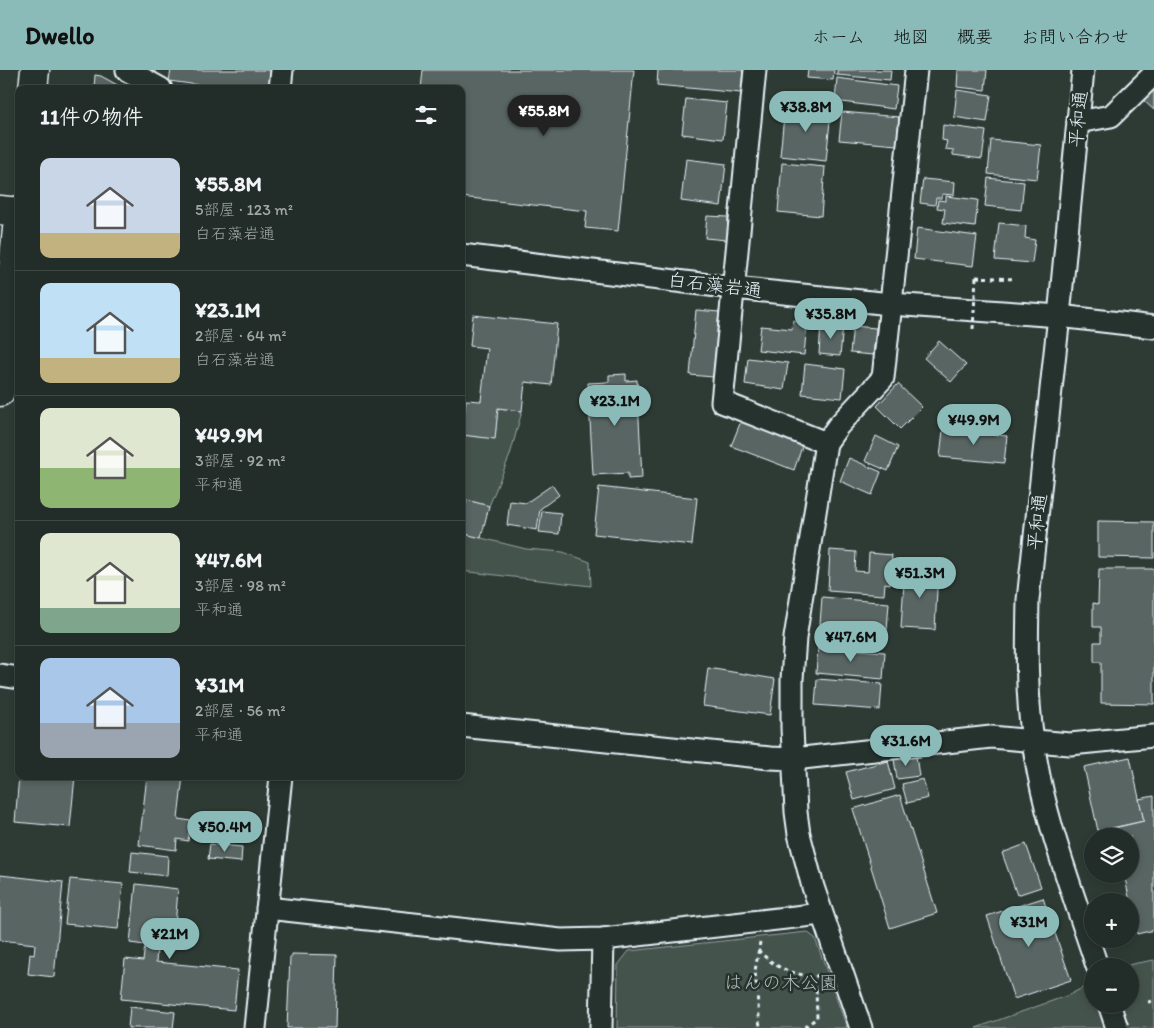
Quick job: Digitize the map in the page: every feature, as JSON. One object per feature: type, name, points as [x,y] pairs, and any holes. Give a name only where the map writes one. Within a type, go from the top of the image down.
[{"type":"main road","points":[[33,85],[35,70]]},
{"type":"main road","points":[[0,210],[15,211]]},
{"type":"main road","points":[[0,392],[15,249]]},
{"type":"street","points":[[128,70],[154,85]]},
{"type":"street","points":[[280,85],[282,70]]},
{"type":"street","points":[[755,70],[734,288],[729,315],[722,402],[826,443]]},
{"type":"street","points":[[861,1028],[821,914],[800,834],[796,812],[792,679],[796,638],[826,443],[838,426],[883,378],[916,70]]},
{"type":"street","name":"平和通","points":[[1082,70],[1059,316],[1028,600],[1028,700],[1038,773],[1052,827],[1094,958]]},
{"type":"street","points":[[1078,122],[1111,116],[1154,74]]},
{"type":"street","name":"白石藻岩通","points":[[465,255],[734,288],[891,304],[1059,316],[1154,327]]},
{"type":"street","points":[[0,676],[15,678]]},
{"type":"street","points":[[465,726],[794,759],[990,737],[1070,744],[1154,736]]},
{"type":"street","points":[[255,1028],[281,780]]},
{"type":"street","points":[[267,908],[561,940],[603,939],[821,914]]},
{"type":"street","points":[[600,1028],[603,939]]},
{"type":"street","points":[[1112,1013],[1117,1028]]},
{"type":"path","points":[[973,329],[976,277],[1015,279]]},
{"type":"path","points":[[760,1028],[754,971],[766,920]]},
{"type":"path","points":[[758,950],[770,962],[786,971],[804,975],[816,990],[817,1018],[803,1028]]},
{"type":"path","points":[[1148,1002],[1154,1001]]},
{"type":"green space","points":[[498,408],[522,411],[510,455],[489,506],[467,500],[465,507],[465,435],[495,438]]},
{"type":"green space","points":[[465,534],[526,549],[563,552],[590,562],[591,586],[465,571]]},
{"type":"green space","name":"はんの木公園","points":[[807,932],[815,938],[847,1028],[617,1028],[618,965],[629,951]]},
{"type":"green space","points":[[1154,960],[1154,1028],[976,1028],[1069,995],[1084,987],[1084,1013],[1139,1013],[1139,963]]},
{"type":"building","points":[[171,70],[272,70],[270,85],[199,85],[169,81]]},
{"type":"building","points":[[423,70],[634,70],[618,231],[585,228],[587,211],[465,197],[465,85],[421,85]]},
{"type":"building","points":[[658,70],[743,70],[741,93],[657,85]]},
{"type":"building","points":[[808,70],[834,70],[833,80],[807,78]]},
{"type":"building","points":[[837,70],[891,70],[890,80],[837,75]]},
{"type":"building","points":[[958,70],[987,70],[985,90],[957,87]]},
{"type":"building","points":[[95,75],[101,76],[117,85],[94,85]]},
{"type":"building","points":[[837,78],[897,86],[894,109],[835,101]]},
{"type":"building","points":[[1154,85],[1154,110],[1142,99]]},
{"type":"building","points":[[957,90],[991,95],[987,122],[954,117]]},
{"type":"building","points":[[686,99],[727,103],[723,139],[682,134]]},
{"type":"building","points":[[785,106],[831,111],[826,161],[780,156]]},
{"type":"building","points":[[842,112],[899,117],[897,145],[839,140]]},
{"type":"building","points":[[943,125],[986,131],[982,159],[953,155],[953,150],[945,149],[947,141],[942,140]]},
{"type":"building","points":[[991,140],[1041,145],[1037,179],[988,174]]},
{"type":"building","points":[[686,159],[726,164],[721,206],[681,201]]},
{"type":"building","points":[[782,163],[825,167],[821,216],[778,212]]},
{"type":"building","points":[[988,178],[1024,182],[1021,210],[985,206]]},
{"type":"building","points":[[923,179],[955,182],[954,195],[942,194],[942,198],[936,198],[935,205],[920,203]]},
{"type":"building","points":[[946,196],[978,200],[975,227],[943,223],[945,209],[937,208],[938,200],[946,201]]},
{"type":"building","points":[[707,216],[728,217],[727,240],[705,238]]},
{"type":"building","points":[[999,223],[1026,226],[1025,238],[1035,240],[1032,263],[995,260]]},
{"type":"building","points":[[917,228],[977,236],[973,266],[914,259]]},
{"type":"building","points":[[696,310],[719,312],[713,377],[690,375]]},
{"type":"building","points":[[473,315],[557,324],[551,385],[525,382],[522,411],[498,408],[495,439],[465,435],[466,400],[481,401],[487,348],[470,346]]},
{"type":"building","points":[[793,320],[807,322],[804,355],[758,350],[761,326],[792,329]]},
{"type":"building","points":[[821,324],[843,326],[840,356],[819,354]]},
{"type":"building","points":[[853,326],[876,328],[873,355],[850,353]]},
{"type":"building","points":[[939,341],[966,365],[951,382],[924,358]]},
{"type":"building","points":[[748,358],[788,363],[784,390],[745,384]]},
{"type":"building","points":[[805,364],[845,369],[842,398],[802,394]]},
{"type":"building","points":[[626,374],[626,381],[637,380],[642,478],[628,479],[628,473],[593,475],[588,383],[609,382],[609,375]]},
{"type":"building","points":[[898,384],[922,407],[900,429],[877,406]]},
{"type":"building","points":[[741,421],[803,444],[794,470],[731,446]]},
{"type":"building","points":[[943,430],[1007,436],[1004,463],[940,457]]},
{"type":"building","points":[[876,436],[898,447],[888,471],[865,461]]},
{"type":"building","points":[[849,458],[881,472],[872,495],[840,481]]},
{"type":"building","points":[[552,485],[559,495],[540,509],[537,530],[507,525],[510,501],[526,503]]},
{"type":"building","points":[[599,487],[697,498],[692,545],[594,534]]},
{"type":"building","points":[[467,500],[489,506],[481,538],[465,534],[465,507]]},
{"type":"building","points":[[542,511],[561,513],[559,534],[539,532]]},
{"type":"building","points":[[1098,521],[1154,522],[1154,558],[1098,557]]},
{"type":"building","points":[[830,550],[856,552],[855,571],[868,572],[869,553],[892,555],[890,584],[885,583],[884,595],[828,591]]},
{"type":"building","points":[[905,567],[938,569],[935,630],[901,628]]},
{"type":"building","points":[[1099,569],[1154,569],[1154,704],[1101,703],[1101,662],[1094,662],[1094,642],[1101,642],[1101,627],[1093,627],[1093,603],[1098,604]]},
{"type":"building","points":[[822,597],[889,603],[887,630],[820,624]]},
{"type":"building","points":[[818,647],[885,652],[883,679],[816,673]]},
{"type":"building","points":[[708,668],[775,679],[770,715],[703,706]]},
{"type":"building","points":[[817,679],[882,684],[880,710],[815,705]]},
{"type":"building","points":[[916,756],[919,776],[897,779],[894,759]]},
{"type":"building","points":[[1130,757],[1144,821],[1112,828],[1097,828],[1084,767]]},
{"type":"building","points":[[888,761],[895,789],[854,800],[846,772]]},
{"type":"building","points":[[923,779],[928,798],[907,803],[902,784]]},
{"type":"building","points":[[19,780],[75,780],[70,827],[15,822]]},
{"type":"building","points":[[147,780],[183,780],[178,819],[191,821],[188,841],[177,839],[176,850],[139,845]]},
{"type":"building","points":[[900,795],[937,913],[890,928],[853,809]]},
{"type":"building","points":[[1154,796],[1154,930],[1139,934],[1139,893],[1128,893],[1126,883],[1139,883],[1139,828],[1114,828],[1144,821],[1139,799]]},
{"type":"building","points":[[210,844],[242,847],[241,862],[208,859]]},
{"type":"building","points":[[1026,844],[1041,887],[1017,895],[1002,853]]},
{"type":"building","points":[[132,852],[168,856],[167,876],[130,872]]},
{"type":"building","points":[[0,875],[63,882],[54,977],[28,974],[30,954],[34,955],[35,944],[0,940]]},
{"type":"building","points":[[70,879],[123,884],[118,929],[65,924]]},
{"type":"building","points":[[136,884],[178,889],[174,939],[158,937],[156,962],[238,970],[234,1010],[121,999],[125,959],[143,961],[145,945],[130,943]]},
{"type":"building","points":[[1043,898],[1071,980],[1014,999],[987,916]]},
{"type":"building","points":[[292,954],[337,955],[335,1028],[287,1028],[290,957],[292,957]]},
{"type":"building","points":[[130,1007],[175,1012],[173,1028],[128,1028]]}]
